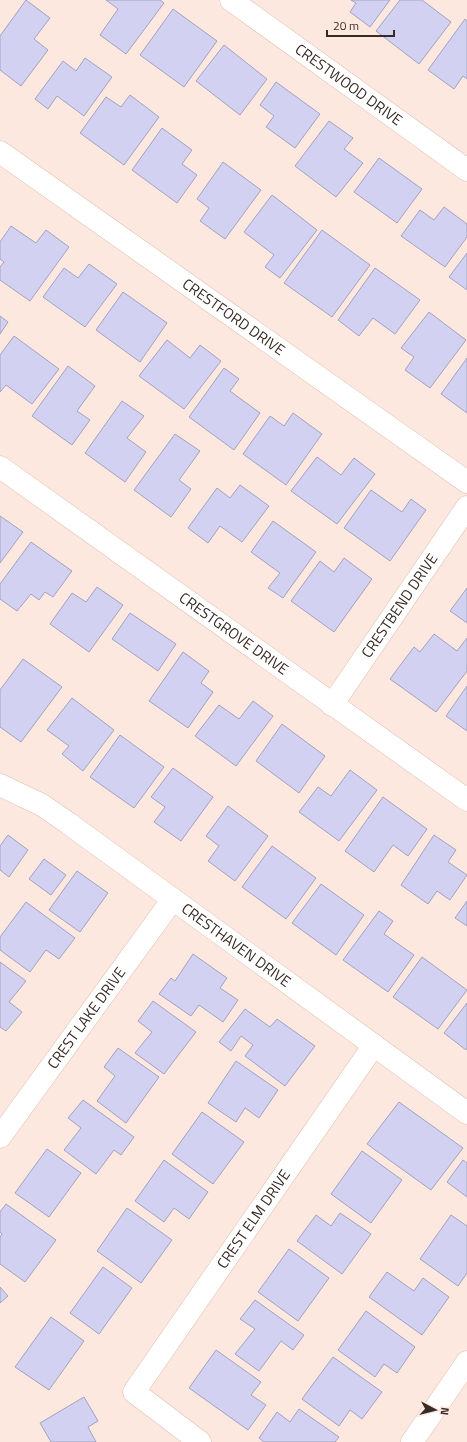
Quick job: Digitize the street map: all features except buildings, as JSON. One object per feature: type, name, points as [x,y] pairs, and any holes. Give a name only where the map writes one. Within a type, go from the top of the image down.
[{"type":"street","name":"CRESTWOOD DRIVE","points":[[231,0],[467,170]]},
{"type":"street","name":"CRESTFORD DRIVE","points":[[0,152],[467,482]]},
{"type":"street","name":"CRESTGROVE DRIVE","points":[[0,467],[467,800]]},
{"type":"street","name":"CRESTBEND DRIVE","points":[[332,705],[467,507]]},
{"type":"street","name":"CRESTHAVEN DRIVE","points":[[0,785],[42,805],[467,1113]]},
{"type":"street","name":"CREST LAKE DRIVE","points":[[0,1137],[173,900]]},
{"type":"street","name":"CREST ELM DRIVE","points":[[200,1442],[134,1392],[374,1045]]},
{"type":"street","points":[[412,1442],[467,1362]]}]
